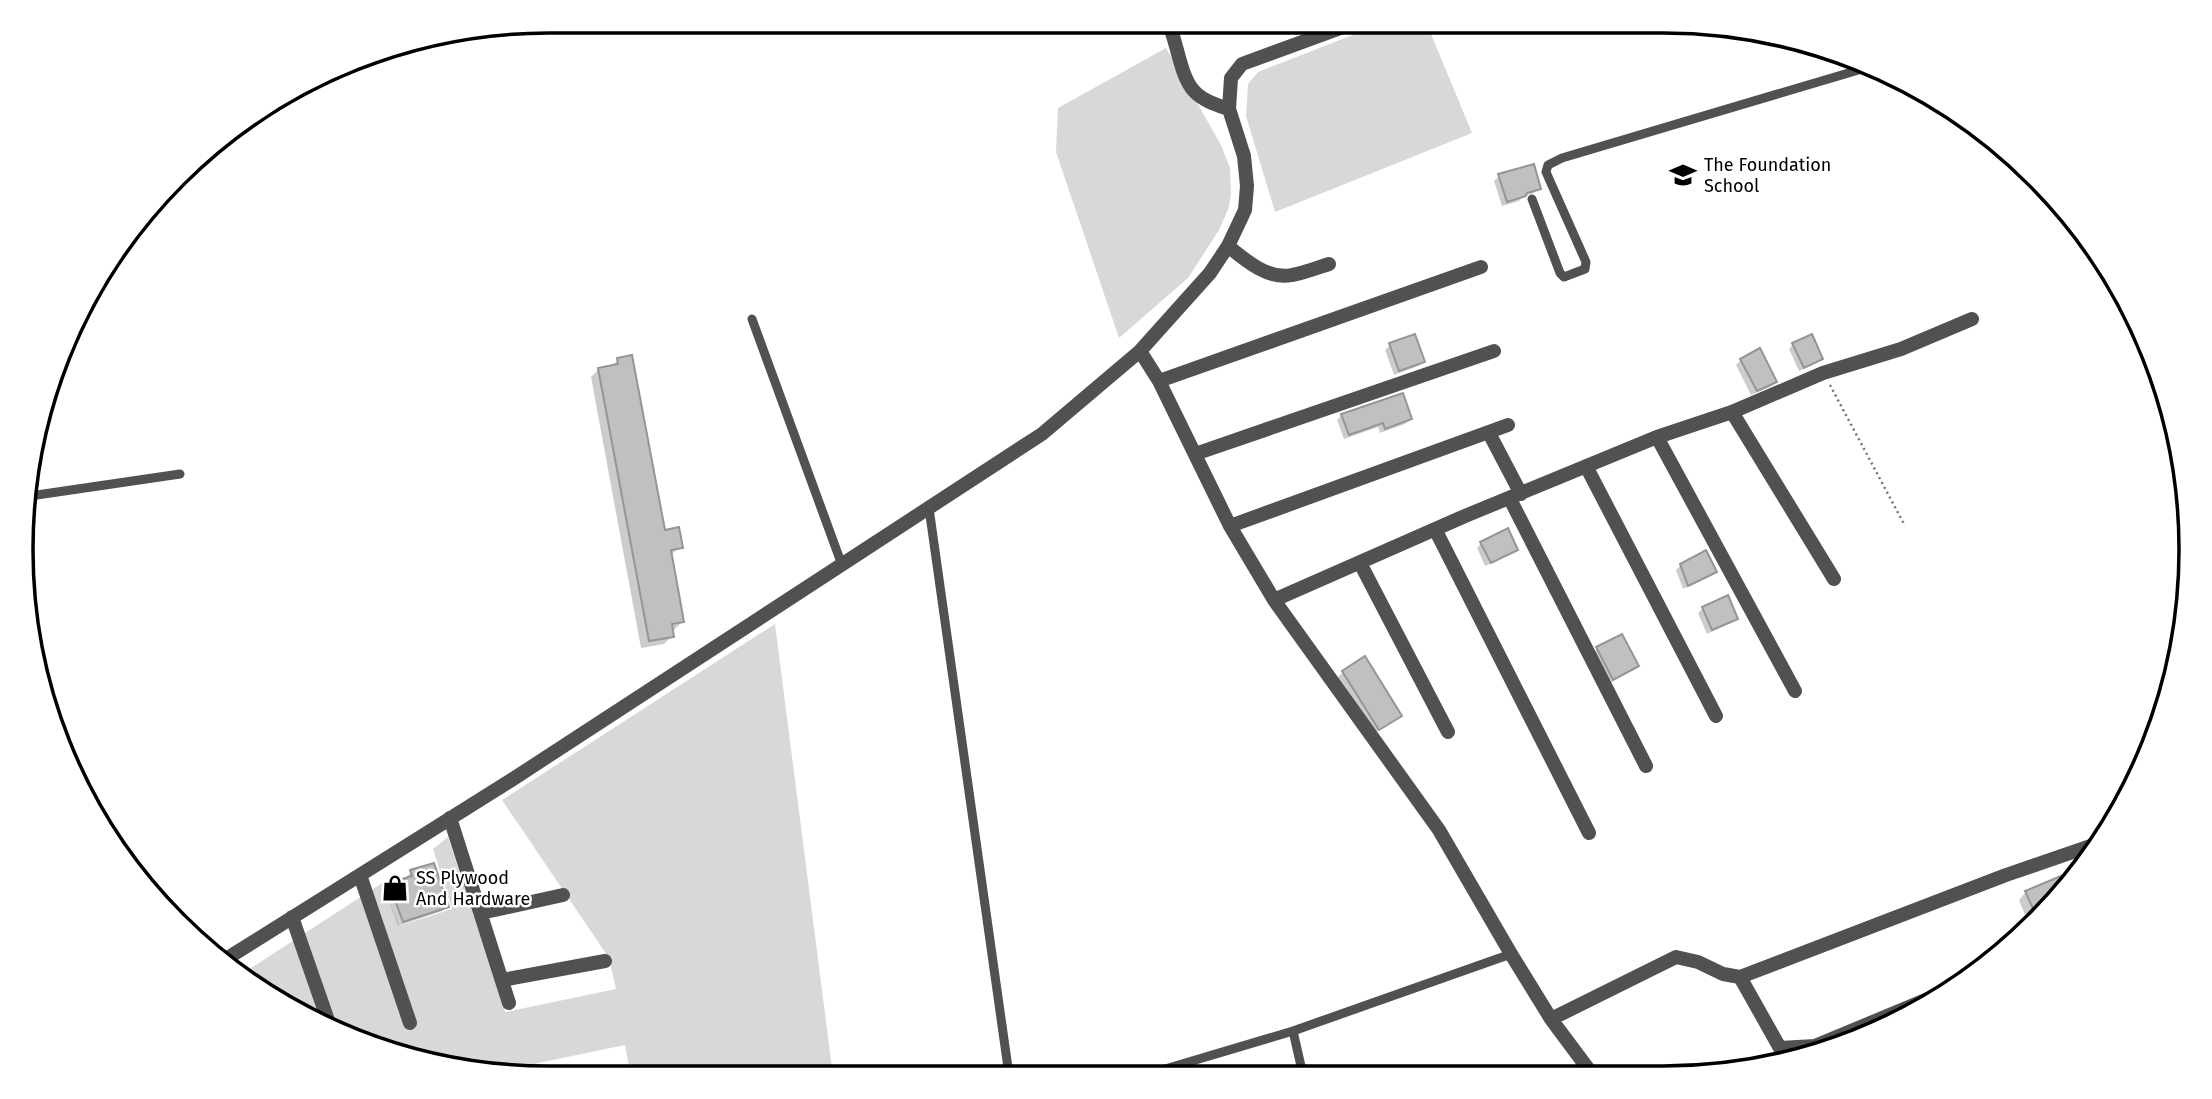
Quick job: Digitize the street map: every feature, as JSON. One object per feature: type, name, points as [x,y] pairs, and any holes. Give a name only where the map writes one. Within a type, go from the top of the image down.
[{"type":"street","points":[[1172,33],[1193,90],[1209,102],[1229,110]]},
{"type":"street","points":[[231,956],[450,818],[1042,435],[1140,351],[1210,273],[1228,246],[1245,210],[1247,186],[1244,156],[1229,110],[1231,78],[1242,64],[1327,33]]},
{"type":"street","points":[[1228,246],[1251,264],[1275,274],[1289,276],[1329,264]]},
{"type":"street","points":[[1159,382],[1481,267]]},
{"type":"street","points":[[1274,600],[1465,516],[1657,437],[1732,412],[1823,373],[1901,349],[1972,319]]},
{"type":"street","points":[[1140,351],[1159,382],[1230,526],[1274,600],[1439,830],[1551,1019],[1586,1066]]},
{"type":"street","points":[[1195,454],[1494,351]]},
{"type":"street","points":[[1732,412],[1834,579]]},
{"type":"street","points":[[1230,526],[1508,425]]},
{"type":"street","points":[[1489,433],[1515,497],[1646,766]]},
{"type":"street","points":[[1657,437],[1795,691]]},
{"type":"street","points":[[1586,466],[1716,716]]},
{"type":"street","points":[[1436,531],[1589,832]]},
{"type":"street","points":[[1360,563],[1448,732]]},
{"type":"street","points":[[450,818],[509,1003]]},
{"type":"street","points":[[1551,1019],[1676,957],[1698,962],[1723,974],[1740,977],[2006,875],[2082,850]]},
{"type":"street","points":[[360,875],[410,1023]]},
{"type":"street","points":[[481,913],[563,895]]},
{"type":"street","points":[[292,918],[326,1015]]},
{"type":"street","points":[[502,980],[605,961]]},
{"type":"street","points":[[1740,977],[1780,1048],[1800,1047]]},
{"type":"lane","points":[[1531,199],[1560,273],[1564,277],[1572,275],[1585,269],[1586,262],[1546,172],[1548,164],[1855,71]]},
{"type":"lane","points":[[752,319],[842,565]]},
{"type":"lane","points":[[36,495],[180,474]]},
{"type":"lane","points":[[929,508],[1008,1066]]},
{"type":"lane","points":[[1174,1066],[1293,1031],[1511,954]]},
{"type":"lane","points":[[1293,1031],[1301,1066]]},
{"type":"path","points":[[1823,373],[1905,526]]},
{"type":"shaded area","points":[[1358,33],[1431,33],[1472,133],[1275,212],[1246,116],[1248,84],[1258,72]]},
{"type":"shaded area","points":[[1166,48],[1221,145],[1230,168],[1229,207],[1219,230],[1188,278],[1119,338],[1056,152],[1058,108]]},
{"type":"shaded area","points":[[775,624],[832,1066],[629,1066],[625,1045],[527,1065],[449,1056],[384,1038],[321,1013],[249,969],[382,883],[399,926],[452,909],[433,849],[448,837],[505,1012],[616,989],[609,958],[502,800]]},
{"type":"building","points":[[1534,164],[1541,189],[1507,202],[1498,174]]},
{"type":"building","points":[[1415,334],[1425,362],[1399,371],[1389,343]]},
{"type":"building","points":[[1812,334],[1823,359],[1804,368],[1792,343]]},
{"type":"building","points":[[1760,348],[1777,382],[1757,391],[1740,359]]},
{"type":"building","points":[[632,355],[665,530],[679,527],[683,548],[671,550],[684,622],[672,624],[674,637],[649,641],[598,368],[618,364],[617,358]]},
{"type":"building","points":[[1403,393],[1412,419],[1385,429],[1383,423],[1349,435],[1341,414]]},
{"type":"building","points":[[1508,528],[1518,550],[1491,563],[1480,542]]},
{"type":"building","points":[[1706,550],[1717,572],[1688,586],[1680,564]]},
{"type":"building","points":[[1728,595],[1738,619],[1712,630],[1702,607]]},
{"type":"building","points":[[1622,634],[1639,666],[1613,680],[1596,647]]},
{"type":"building","points":[[1365,656],[1402,716],[1379,730],[1342,671]]},
{"type":"building","points":[[434,863],[449,907],[403,922],[389,883],[412,876],[410,870]]},
{"type":"building","points":[[2063,875],[2033,909],[2025,891]]},
{"type":"place","name":"The Foundation School","points":[[1683,175]]},
{"type":"place","name":"SS Plywood And Hardware","points":[[395,888]]}]
